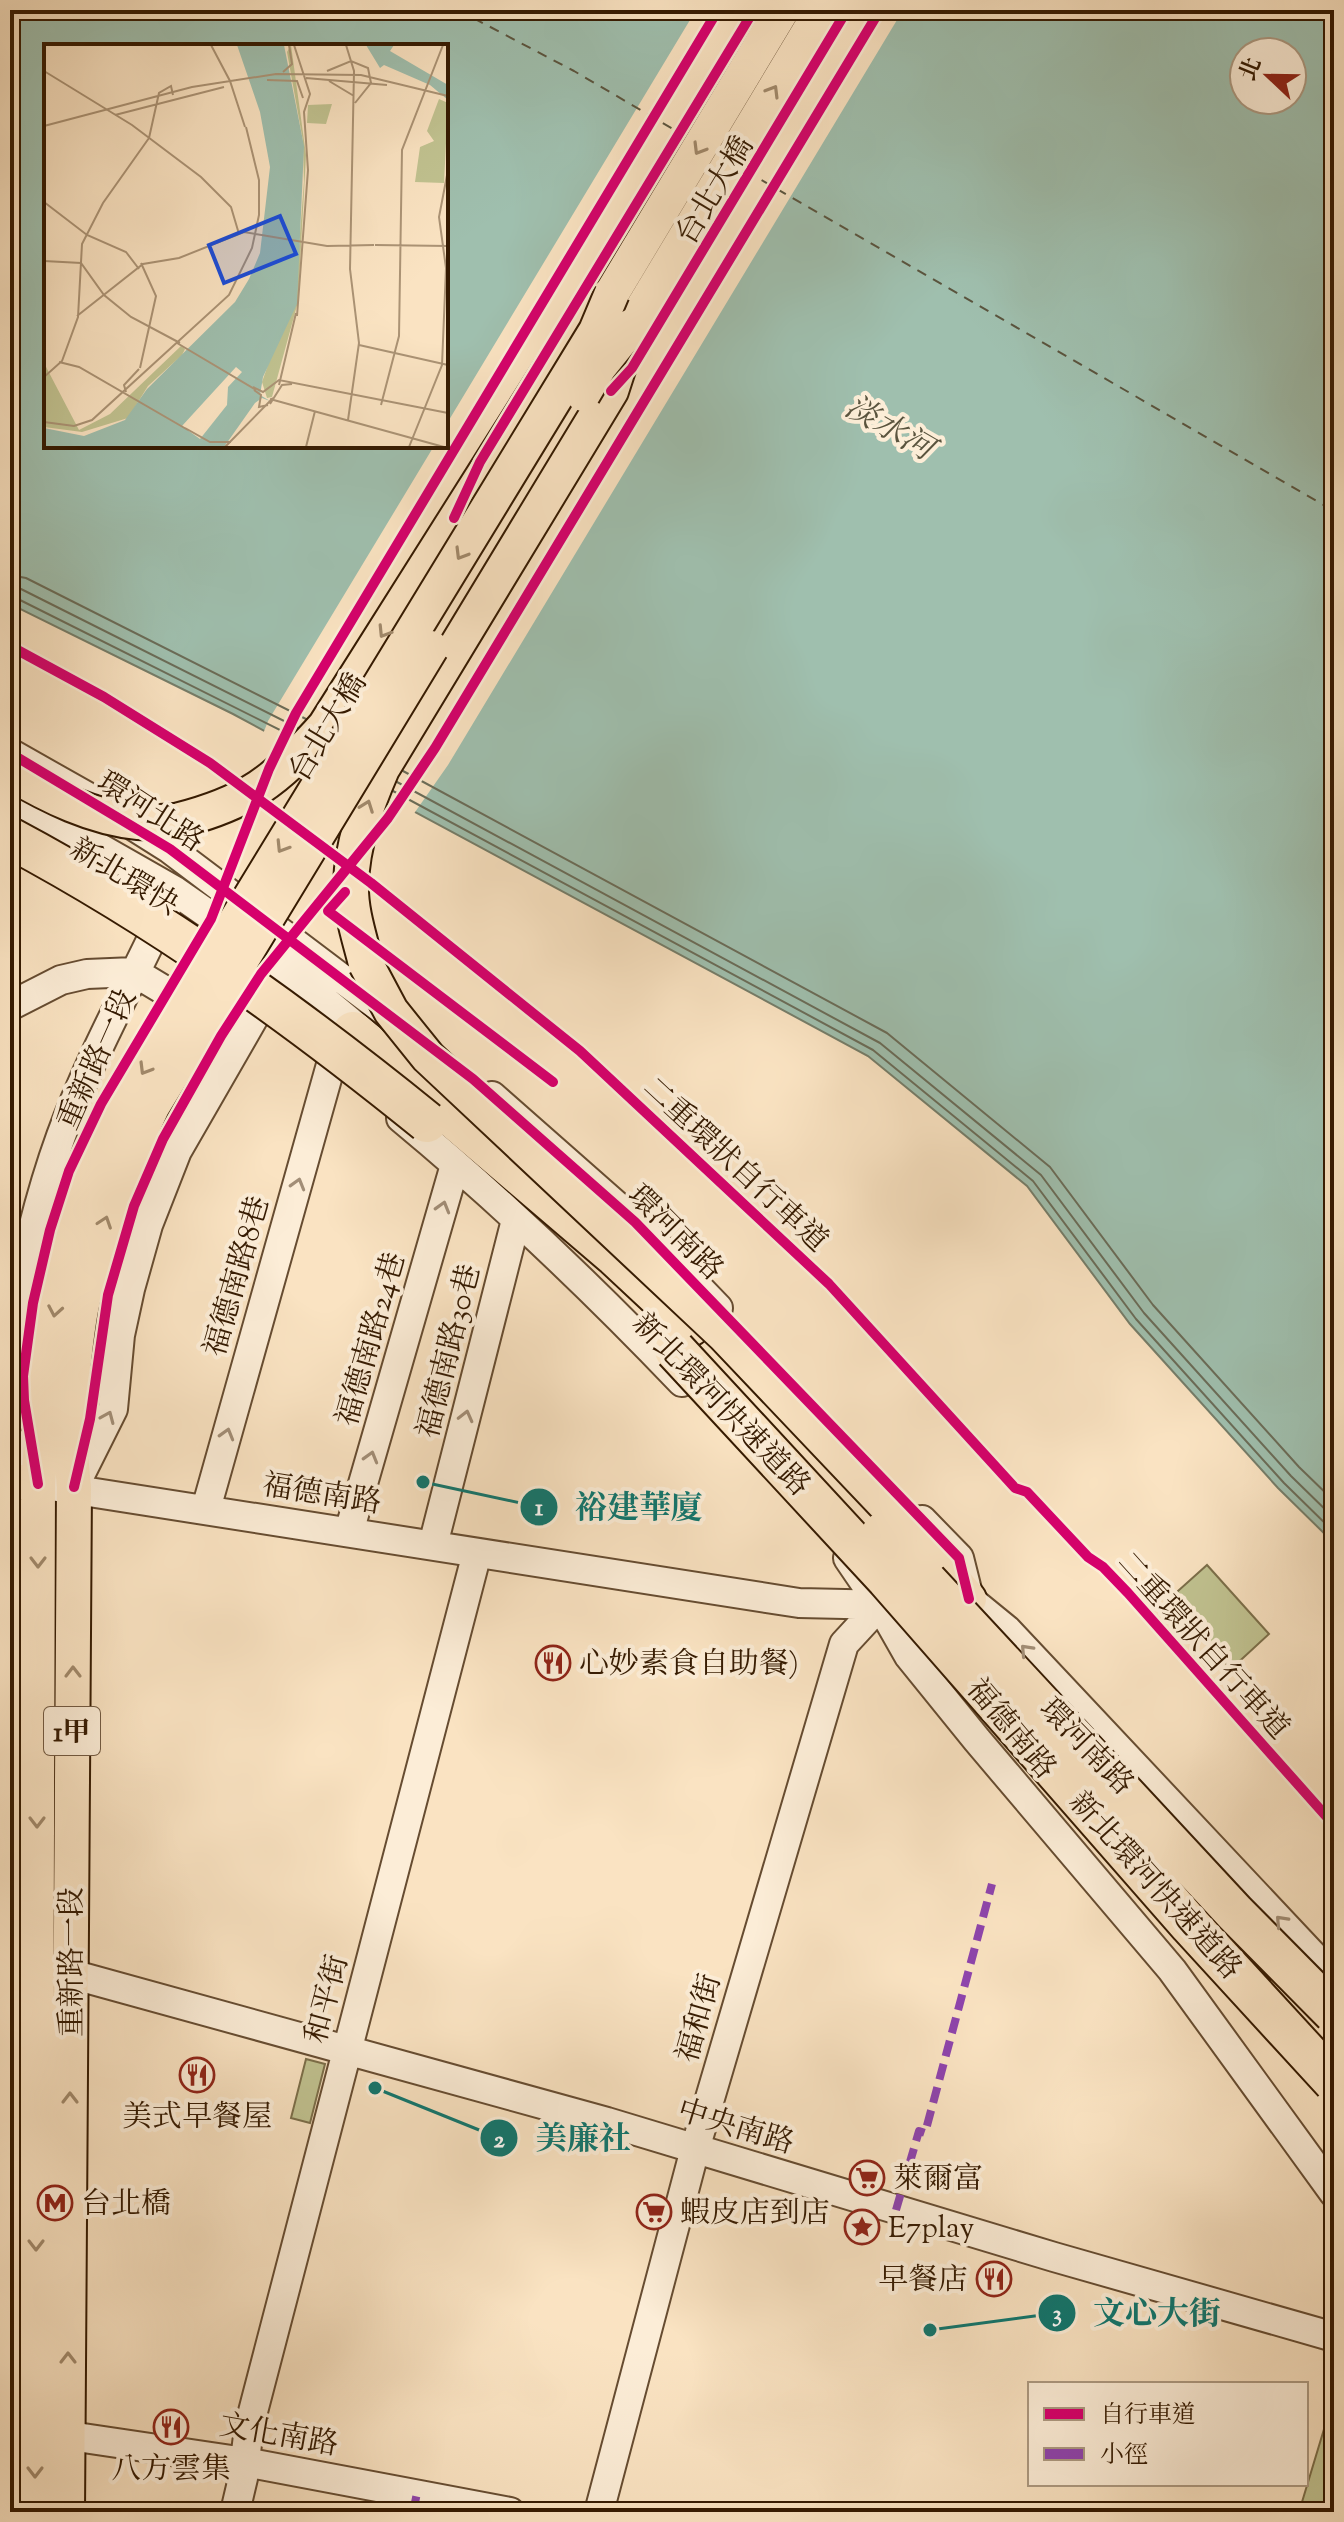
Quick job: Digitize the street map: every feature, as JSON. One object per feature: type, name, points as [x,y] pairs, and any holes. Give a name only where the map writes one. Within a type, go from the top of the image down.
[{"type":"highway","name":"新北環快","points":[[10,809],[212,928],[343,1046]]},
{"type":"highway","name":"新北環河快速道路","points":[[10,838],[149,918],[223,966],[339,1051],[427,1122],[610,1287],[675,1350],[887,1579],[1190,1925],[1334,2082]]},
{"type":"highway","name":"新北環河快速道路","points":[[343,1046],[614,1255],[690,1326],[1235,1913],[1334,2013]]},
{"type":"highway","points":[[969,1599],[986,1649],[1251,1952],[1334,2041]]},
{"type":"main road","name":"台北大橋","points":[[59,1378],[55,1309],[71,1234],[117,1116],[596,331],[612,293],[782,10]]},
{"type":"main road","name":"台北大橋","points":[[59,1378],[100,1237],[126,1161],[152,1107],[599,367],[632,326],[822,10]]},
{"type":"main road","points":[[10,773],[64,801],[106,816],[139,822],[176,821],[207,813],[255,792],[281,773],[325,726],[582,319],[612,293]]},
{"type":"main road","points":[[632,326],[611,391],[382,769],[365,809],[356,843],[351,885],[366,964],[391,1011],[428,1057],[724,1335],[932,1554],[969,1599]]},
{"type":"main road","name":"重新路一段","points":[[38,2433],[24,1969],[24,1482],[59,1378]]},
{"type":"main road","name":"重新路一段","points":[[38,2433],[71,1974],[74,1487],[68,1422],[59,1378]]},
{"type":"main road","name":"1甲","points":[[35,2512],[38,2433]]},
{"type":"main road","name":"1甲","points":[[38,2433],[67,2512]]},
{"type":"street","name":"環河北路","points":[[10,753],[170,849],[232,896],[291,956]]},
{"type":"street","name":"環河北路","points":[[10,797],[291,956]]},
{"type":"street","name":"環河南路","points":[[10,847],[99,895],[260,1004],[343,1046],[455,1165],[632,1329],[841,1549],[880,1605],[931,1634],[1213,1923],[1334,2054]]},
{"type":"street","points":[[175,891],[198,887],[232,896]]},
{"type":"street","name":"重新路一段","points":[[10,1330],[34,1222],[61,1136],[95,1054],[175,891]]},
{"type":"street","name":"重新路一段","points":[[74,1487],[113,1409],[120,1335],[148,1225],[177,1151],[260,1004],[291,956]]},
{"type":"street","name":"環河南路","points":[[291,956],[615,1244],[740,1367],[934,1581],[969,1599],[1007,1630],[1334,1978]]},
{"type":"street","points":[[10,1006],[61,980],[87,974],[134,972],[242,1037]]},
{"type":"street","name":"福德南路8巷","points":[[206,1509],[343,1046]]},
{"type":"street","name":"福德南路24巷","points":[[349,1532],[455,1165]]},
{"type":"street","name":"福德南路30巷","points":[[433,1545],[516,1220]]},
{"type":"street","points":[[10,1439],[24,1482]]},
{"type":"street","name":"福德南路","points":[[24,1482],[74,1487],[799,1603],[932,1607],[969,1599]]},
{"type":"street","name":"和平街","points":[[235,2512],[249,2427],[477,1553]]},
{"type":"street","name":"福德南路","points":[[880,1605],[909,1656],[1172,1970],[1334,2193]]},
{"type":"street","name":"福和街","points":[[599,2512],[695,2149],[844,1644],[880,1605]]},
{"type":"street","name":"中央南路","points":[[24,1969],[71,1974],[348,2051],[695,2149],[1334,2337]]},
{"type":"street","name":"文化南路","points":[[38,2433],[245,2462],[510,2512]]},
{"type":"green space","points":[[1207,1565],[1269,1634],[1231,1669],[1169,1599]]},
{"type":"green space","points":[[306,2059],[325,2064],[310,2123],[291,2118]]},
{"type":"green space","points":[[1334,2396],[1334,2512],[1299,2512]]},
{"type":"water","name":"淡水河","points":[[10,10],[1334,10],[1334,1543],[1278,1488],[1130,1324],[1027,1186],[868,1056],[233,714],[10,604]]},
{"type":"pier","points":[[696,10],[903,10],[448,765],[413,815],[263,734],[433,448],[448,448],[448,422]]},
{"type":"ferry route","points":[[458,10],[574,71],[685,136]]},
{"type":"ferry route","points":[[746,171],[1334,511]]},
{"type":"marked path","points":[[896,2210],[919,2131],[925,2133],[992,1884]]},
{"type":"marked path","points":[[413,2512],[417,2493]]},
{"type":"cycle path","points":[[38,1484],[23,1376],[33,1303],[50,1230],[69,1171],[101,1104],[211,919],[269,769],[296,713],[718,10]]},
{"type":"cycle path","points":[[454,518],[480,462],[754,10]]},
{"type":"cycle path","points":[[611,391],[632,368],[847,10]]},
{"type":"cycle path","points":[[74,1487],[90,1419],[108,1295],[134,1206],[163,1139],[221,1036],[261,974],[388,818],[435,748],[880,10]]},
{"type":"cycle path","name":"二重環狀自行車道","points":[[10,646],[104,697],[210,763],[371,883],[580,1051],[829,1284],[1015,1488],[1027,1492],[1088,1557],[1103,1567],[1128,1593],[1334,1825]]},
{"type":"cycle path","points":[[10,753],[170,849],[473,1079],[635,1222],[959,1558],[969,1599]]},
{"type":"cycle path","points":[[345,892],[328,911],[553,1082]]},
{"type":"place","name":"裕建華廈","points":[[423,1482]]},
{"type":"place","name":"心妙素食自助餐)","points":[[553,1663]]},
{"type":"place","name":"美式早餐屋","points":[[197,2075]]},
{"type":"place","name":"美廉社","points":[[375,2088]]},
{"type":"place","name":"萊爾富","points":[[867,2178]]},
{"type":"place","name":"台北橋","points":[[55,2203]]},
{"type":"place","name":"蝦皮店到店","points":[[654,2212]]},
{"type":"place","name":"E7play","points":[[862,2227]]},
{"type":"place","name":"早餐店","points":[[994,2279]]},
{"type":"place","name":"文心大街","points":[[930,2330]]},
{"type":"place","name":"八方雲集","points":[[171,2427]]}]
